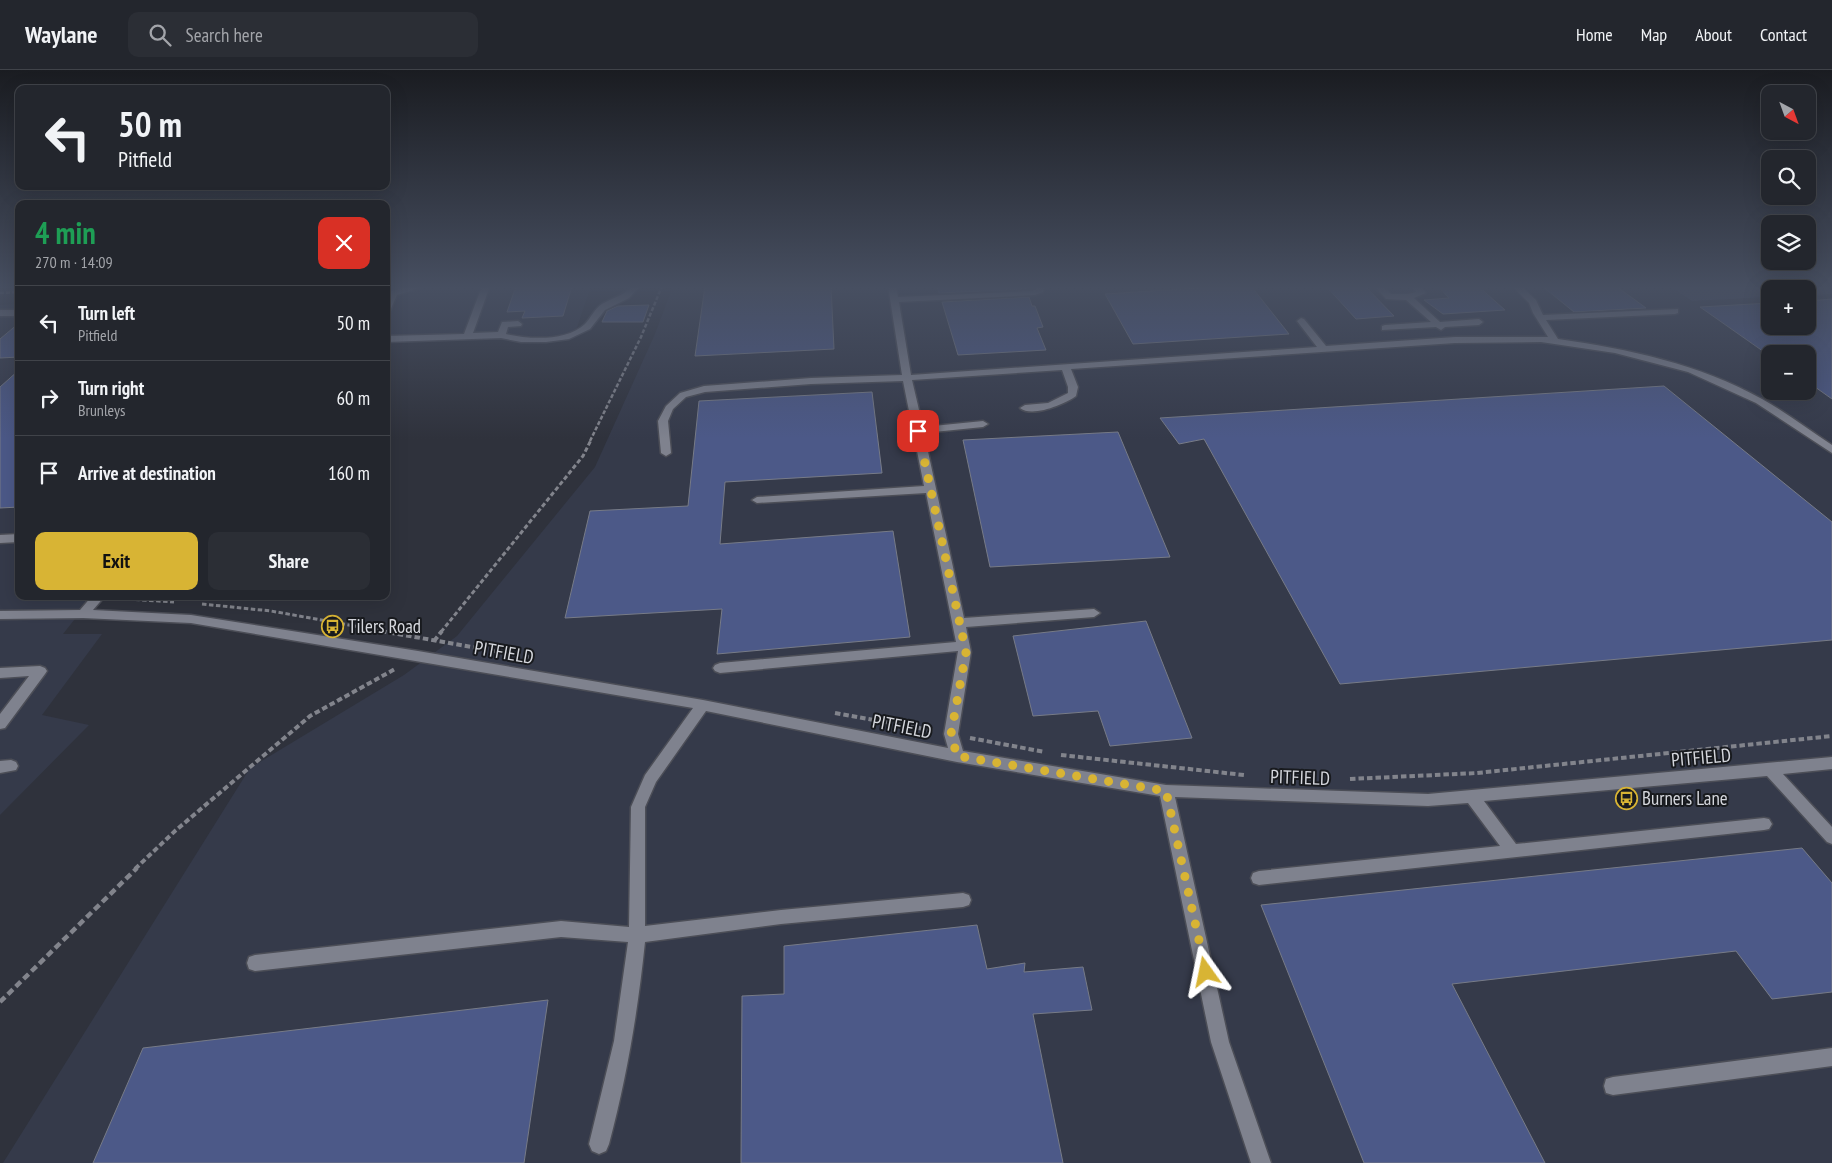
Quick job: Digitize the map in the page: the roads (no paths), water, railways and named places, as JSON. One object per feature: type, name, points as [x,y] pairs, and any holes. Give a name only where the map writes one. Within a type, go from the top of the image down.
[{"type":"street","points":[[390,338],[468,337]]},
{"type":"street","points":[[510,337],[518,339],[553,337]]},
{"type":"street","points":[[901,337],[907,378],[966,652],[951,734],[957,756]]},
{"type":"street","points":[[1314,337],[1324,349]]},
{"type":"street","points":[[1452,337],[1455,340]]},
{"type":"street","points":[[1553,337],[1556,341]]},
{"type":"street","points":[[666,452],[663,421],[669,408],[691,391],[811,381],[907,378],[1455,340],[1541,339],[1616,350],[1691,370],[1759,401],[1827,443],[1832,450]]},
{"type":"street","points":[[1024,408],[1056,404],[1073,394],[1073,387],[1065,367]]},
{"type":"street","points":[[918,431],[983,424]]},
{"type":"street","points":[[757,500],[931,489]]},
{"type":"street","points":[[0,539],[15,538]]},
{"type":"street","points":[[84,614],[96,600]]},
{"type":"street","points":[[959,623],[1094,613]]},
{"type":"street","name":"PITFIELD","points":[[0,615],[84,614],[191,619],[703,705],[957,756],[1166,791],[1428,800],[1832,763]]},
{"type":"street","points":[[720,668],[964,646]]},
{"type":"street","points":[[0,673],[40,671],[0,724]]},
{"type":"street","points":[[599,1144],[623,1044],[632,985],[636,935],[638,807],[650,779],[671,747],[703,705]]},
{"type":"street","points":[[1770,770],[1832,837]]},
{"type":"street","points":[[1166,791],[1220,1042],[1262,1163]]},
{"type":"street","points":[[1472,796],[1512,850]]},
{"type":"street","points":[[1259,878],[1764,824]]},
{"type":"street","points":[[255,963],[561,930],[636,935],[781,917],[962,900]]},
{"type":"street","points":[[1613,1086],[1832,1058]]},
{"type":"place","name":"Tilers Road","points":[[332,626]]},
{"type":"place","name":"Burners Lane","points":[[1626,798]]}]
